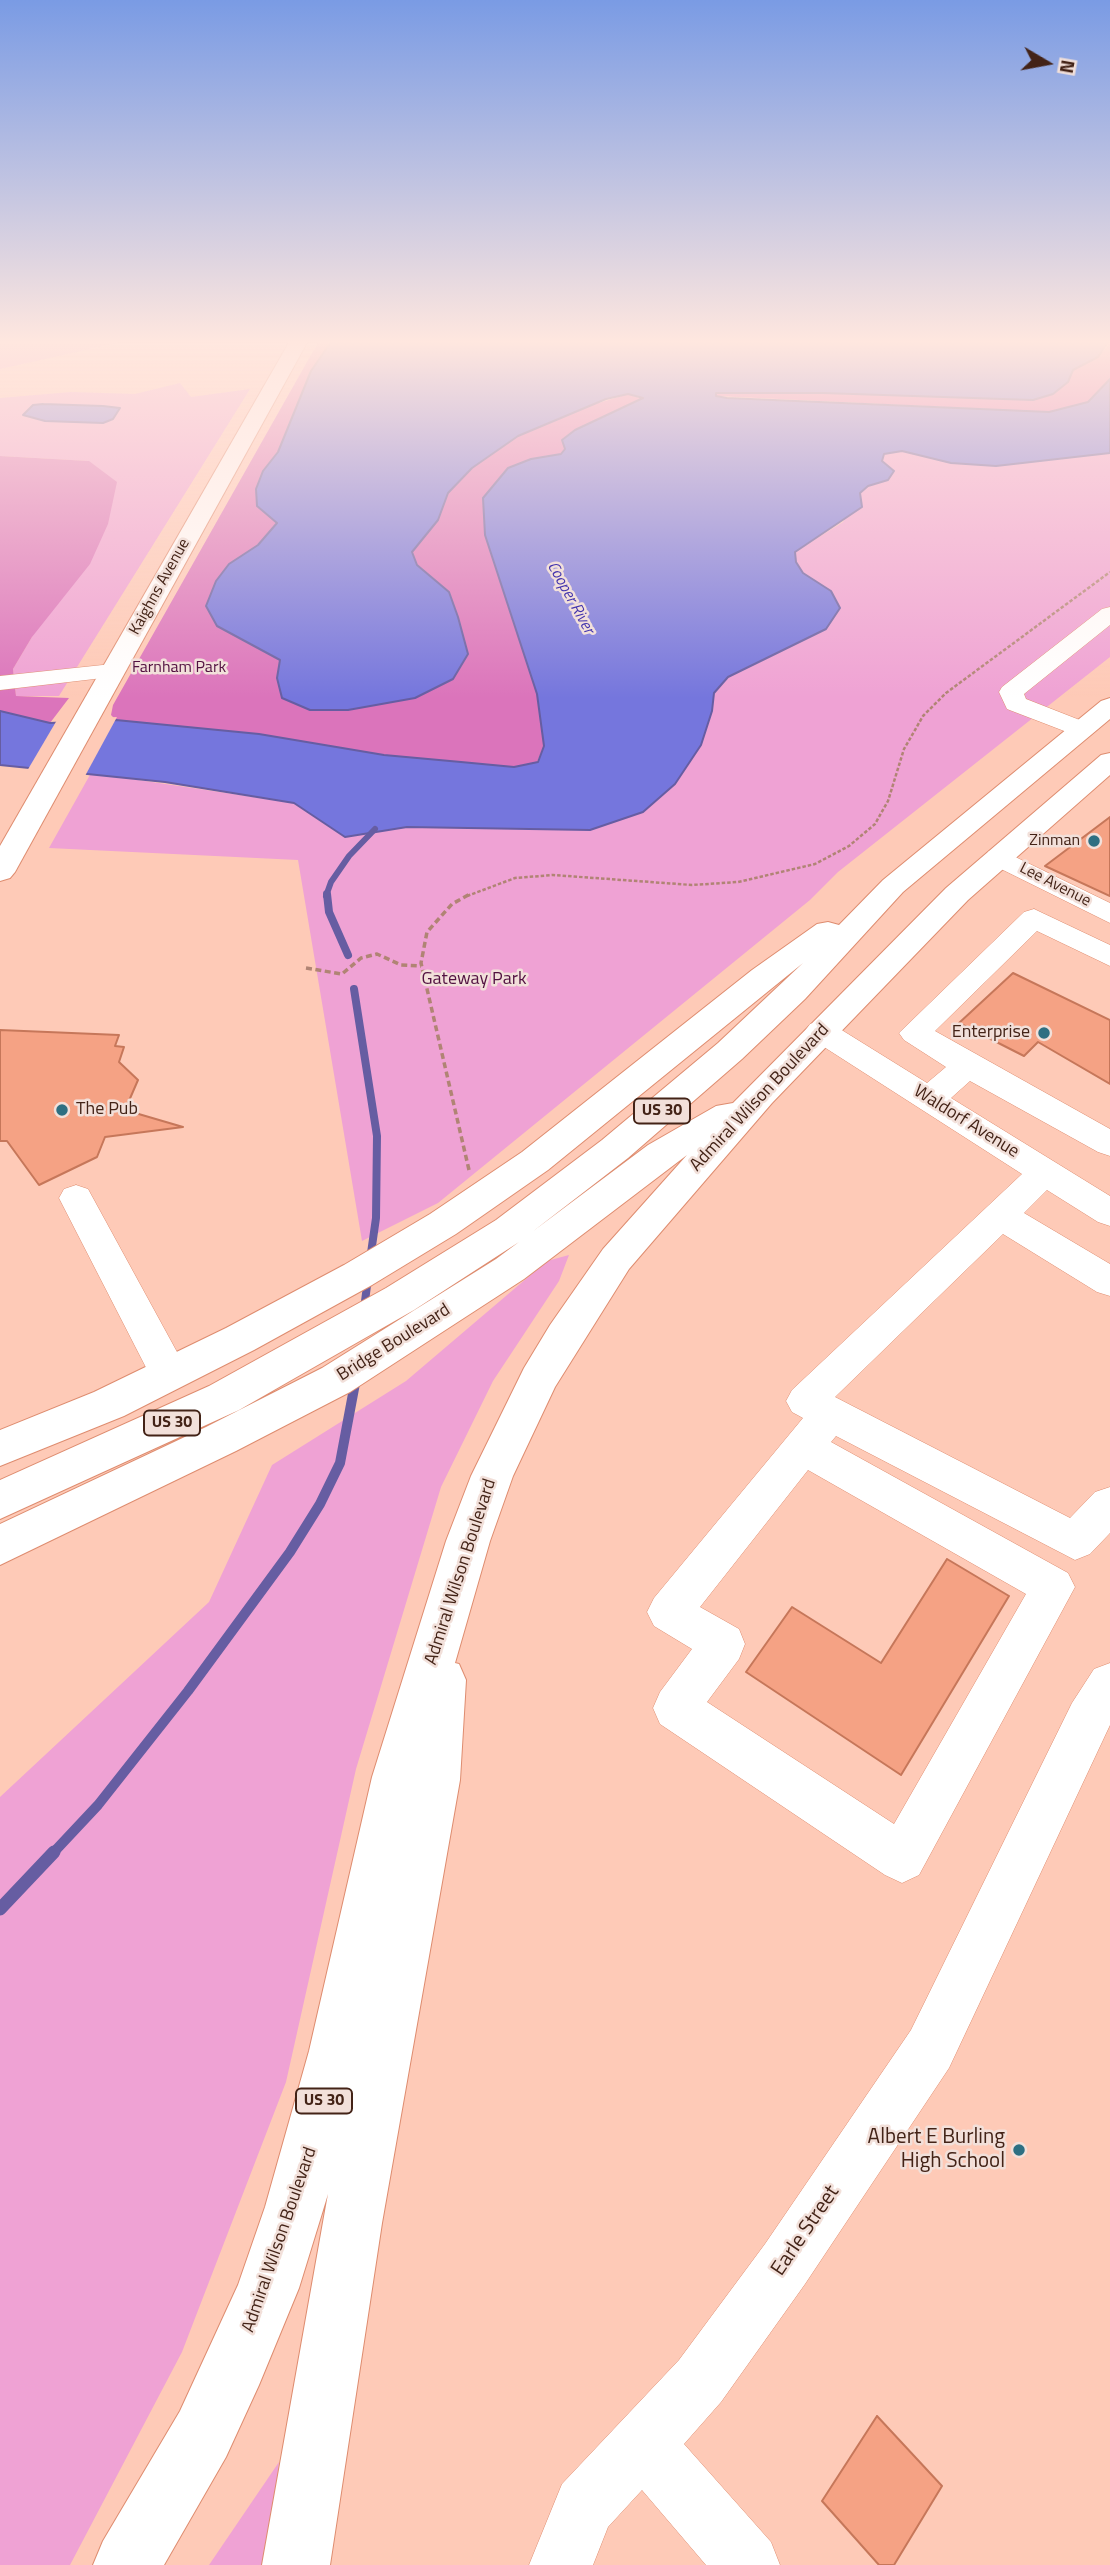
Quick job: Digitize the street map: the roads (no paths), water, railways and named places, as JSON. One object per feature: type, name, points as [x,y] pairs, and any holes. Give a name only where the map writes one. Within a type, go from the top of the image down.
[{"type":"main road","name":"Kaighns Avenue","points":[[0,872],[232,459]]},
{"type":"main road","name":"US 30","points":[[0,1500],[224,1398],[400,1299],[509,1230],[648,1122],[794,992],[893,886],[1110,706]]},
{"type":"main road","name":"Admiral Wilson Boulevard","points":[[127,2565],[203,2434],[237,2363],[295,2207],[337,2051],[397,1777],[447,1610],[492,1476],[564,1336],[629,1243],[760,1095],[913,936],[1110,761]]},
{"type":"main road","points":[[0,1448],[109,1404],[309,1303],[480,1200],[570,1133],[763,977],[893,886]]},
{"type":"main road","name":"Bridge Boulevard","points":[[0,1545],[221,1439],[336,1380],[394,1345],[570,1226],[661,1154],[760,1095]]},
{"type":"main road","points":[[296,2565],[352,2223],[435,1780],[447,1610]]},
{"type":"street","points":[[1082,729],[1016,704],[1011,692],[1110,614]]},
{"type":"street","points":[[0,683],[112,671]]},
{"type":"street","name":"Lee Avenue","points":[[999,857],[1110,914]]},
{"type":"street","points":[[1051,883],[1034,895],[1027,906],[1034,918],[1110,957]]},
{"type":"street","points":[[1034,918],[915,1033],[968,1066],[1110,1144]]},
{"type":"street","name":"Waldorf Avenue","points":[[821,1031],[1110,1213]]},
{"type":"street","points":[[929,1099],[968,1066]]},
{"type":"street","points":[[1045,1172],[806,1401],[1074,1541],[1110,1505]]},
{"type":"street","points":[[76,1198],[169,1374]]},
{"type":"street","points":[[1000,1215],[1110,1282]]},
{"type":"street","points":[[803,1447],[1053,1587],[902,1858],[676,1708],[723,1644],[669,1612],[803,1447],[830,1414]]},
{"type":"street","name":"Earle Street","points":[[561,2565],[584,2506],[700,2381],[785,2264],[930,2049],[1088,1719],[1110,1684]]},
{"type":"street","points":[[643,2444],[748,2565]]},
{"type":"water","points":[[273,459],[485,459],[472,468],[448,493],[438,520],[412,552],[417,565],[449,592],[458,617],[468,654],[453,679],[415,698],[348,710],[310,710],[282,698],[277,678],[280,660],[217,626],[206,606],[216,581],[229,564],[258,545],[277,523],[257,506],[256,489],[263,471]]},
{"type":"water","name":"Cooper River","points":[[531,459],[883,459],[894,471],[888,480],[868,486],[860,493],[862,507],[795,552],[796,562],[803,573],[831,591],[840,608],[826,629],[728,677],[714,693],[712,711],[701,745],[675,784],[643,812],[590,830],[407,827],[345,837],[294,803],[165,782],[0,765],[0,711],[50,723],[116,720],[259,734],[384,755],[514,767],[538,762],[544,746],[537,694],[485,535],[483,498],[508,468]]},
{"type":"water","points":[[933,459],[1060,459],[996,466],[951,463]]},
{"type":"waterway","points":[[326,896],[331,882],[349,856],[375,829]]},
{"type":"waterway","points":[[327,894],[329,912],[348,955]]},
{"type":"waterway","points":[[354,989],[377,1136],[376,1218],[370,1260]]},
{"type":"waterway","points":[[364,1309],[368,1278]]},
{"type":"waterway","points":[[53,1853],[98,1805],[188,1691],[290,1552],[320,1504],[340,1463],[356,1378]]},
{"type":"waterway","points":[[0,1909],[54,1852]]},
{"type":"place","name":"Zinman","points":[[1094,841]]},
{"type":"place","name":"Enterprise","points":[[1044,1033]]},
{"type":"place","name":"The Pub","points":[[62,1110]]},
{"type":"place","name":"Albert E Burling High School","points":[[1019,2150]]},
{"type":"park label","name":"Farnham Park","points":[[179,668]]},
{"type":"park label","name":"Gateway Park","points":[[474,980]]}]
